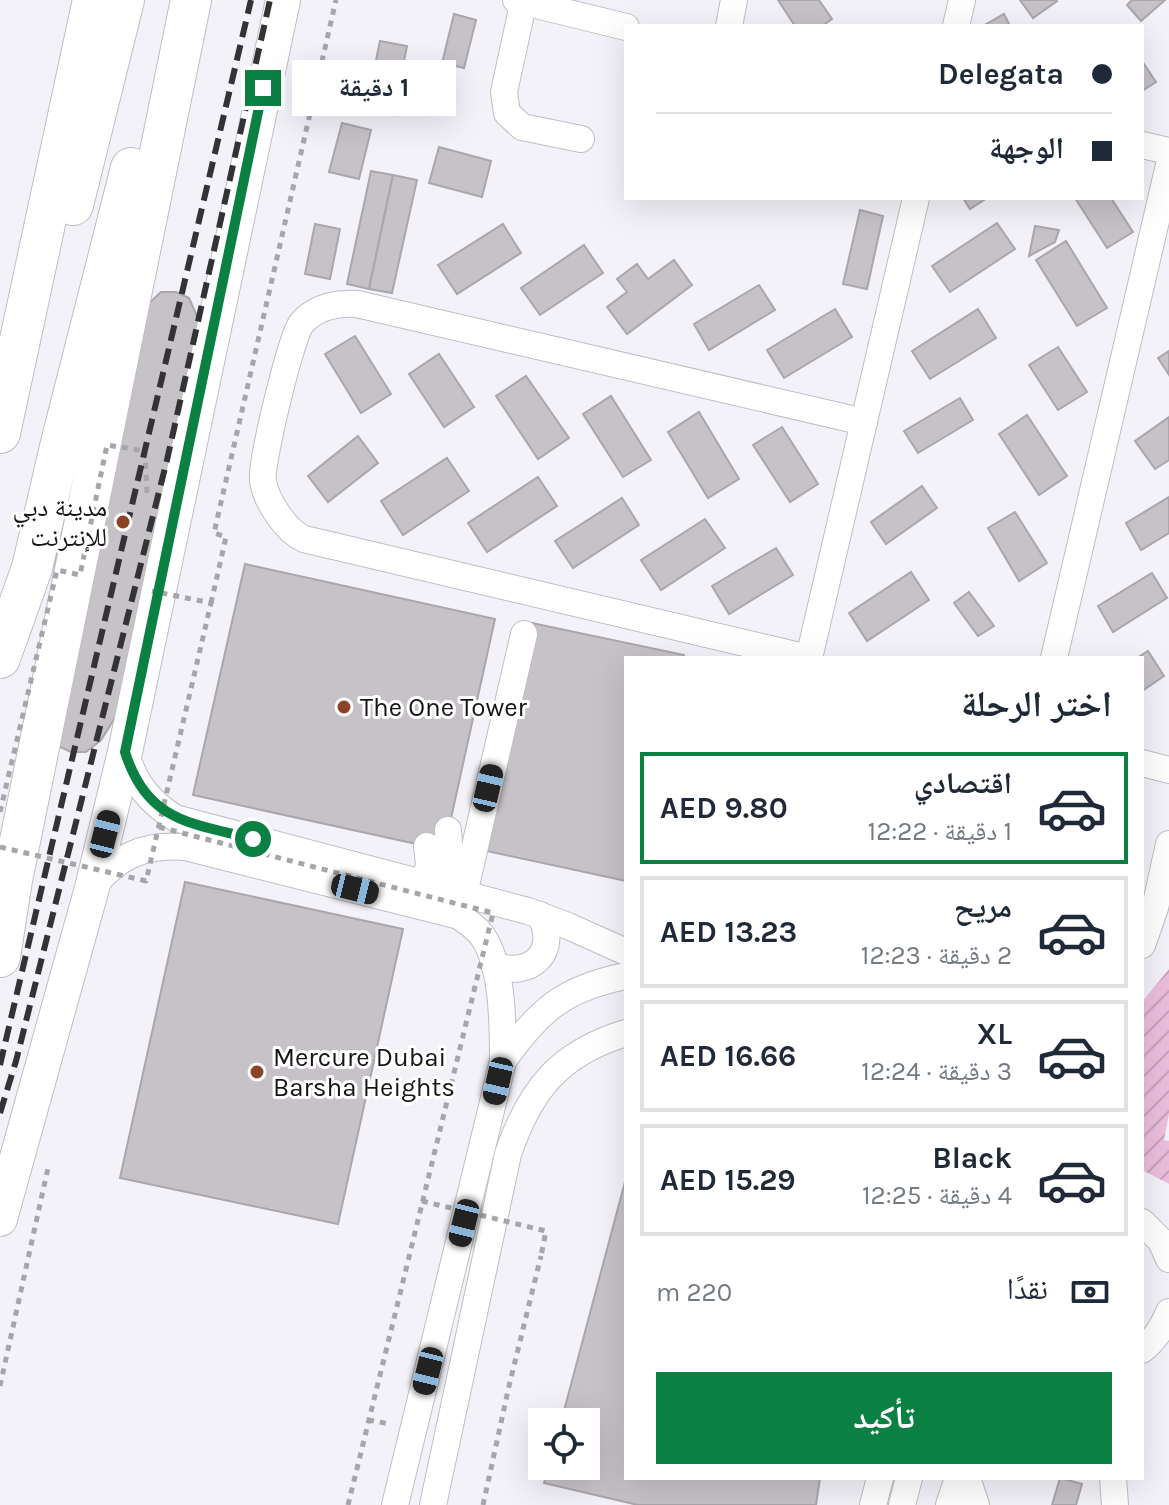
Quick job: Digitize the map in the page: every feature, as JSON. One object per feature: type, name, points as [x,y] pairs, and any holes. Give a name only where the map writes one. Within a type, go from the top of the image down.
[{"type":"highway","points":[[0,433],[93,0]]},
{"type":"highway","points":[[26,310],[65,229],[79,185],[124,0]]},
{"type":"highway","points":[[0,658],[32,568],[175,0]]},
{"type":"highway","points":[[0,957],[12,880],[191,0]]},
{"type":"main road","points":[[0,1219],[92,888],[125,752],[283,3]]},
{"type":"street","points":[[729,24],[734,0]]},
{"type":"street","points":[[956,24],[962,0]]},
{"type":"street","points":[[581,139],[522,127],[507,113],[504,92],[521,1],[624,27]]},
{"type":"street","points":[[1144,145],[1169,151]]},
{"type":"street","points":[[1054,656],[1169,165]]},
{"type":"street","points":[[809,656],[916,200]]},
{"type":"street","points":[[801,656],[294,535],[285,527],[262,480],[294,334],[314,312],[327,306],[357,304],[864,422]]},
{"type":"street","points":[[445,889],[524,634]]},
{"type":"street","points":[[125,752],[142,791],[175,818],[540,915],[624,951]]},
{"type":"street","points":[[1144,764],[1169,770]]},
{"type":"street","points":[[438,838],[450,859],[445,889]]},
{"type":"street","points":[[1144,939],[1155,908],[1169,844]]},
{"type":"street","points":[[92,888],[105,870],[142,849],[163,845],[185,847],[459,916],[483,936],[490,950],[501,1013],[503,1061],[395,1505]]},
{"type":"street","points":[[494,965],[506,970],[533,964],[547,942],[547,928],[540,915]]},
{"type":"street","points":[[503,1061],[527,1027],[559,1000],[596,981],[624,976]]},
{"type":"street","points":[[433,1505],[508,1154],[521,1118],[542,1086],[570,1059],[603,1040],[624,1034]]},
{"type":"street","points":[[1144,1214],[1169,1218]]},
{"type":"street","points":[[1144,1224],[1161,1241],[1169,1259]]},
{"type":"street","points":[[1144,1348],[1167,1322]]},
{"type":"street","points":[[873,1505],[879,1480]]},
{"type":"street","points":[[902,1505],[908,1480]]},
{"type":"street","points":[[949,1505],[957,1480]]},
{"type":"street","points":[[968,1480],[976,1505]]},
{"type":"street","points":[[1113,1480],[1115,1505]]},
{"type":"path","points":[[0,847],[146,881],[226,537],[214,533],[336,0]]},
{"type":"path","points":[[0,812],[57,570],[80,575],[107,445],[145,451]]},
{"type":"path","points":[[152,591],[211,603]]},
{"type":"path","points":[[159,827],[493,913],[348,1505]]},
{"type":"path","points":[[0,1386],[50,1159]]},
{"type":"path","points":[[422,1201],[546,1231],[483,1505]]},
{"type":"shaded area","points":[[1169,969],[1169,1114],[1164,1140],[1169,1141],[1169,1184],[1144,1171],[1144,1000]]},
{"type":"building","points":[[778,0],[819,0],[832,19],[825,24],[794,24]]},
{"type":"building","points":[[1020,0],[1056,0],[1057,1],[1033,18]]},
{"type":"building","points":[[1132,0],[1165,0],[1141,21],[1127,5]]},
{"type":"building","points":[[454,14],[476,20],[464,68],[442,63]]},
{"type":"building","points":[[1004,14],[1009,24],[986,24]]},
{"type":"building","points":[[380,41],[407,46],[393,115],[366,109]]},
{"type":"building","points":[[1144,64],[1156,82],[1144,90]]},
{"type":"building","points":[[342,123],[371,130],[359,179],[329,172]]},
{"type":"building","points":[[439,147],[491,161],[482,197],[429,183]]},
{"type":"building","points":[[371,171],[393,175],[369,289],[347,284]]},
{"type":"building","points":[[393,175],[417,180],[392,293],[369,289]]},
{"type":"building","points":[[964,200],[984,200],[970,209]]},
{"type":"building","points":[[1076,200],[1112,200],[1133,232],[1107,248]]},
{"type":"building","points":[[860,210],[883,216],[867,289],[843,284]]},
{"type":"building","points":[[997,223],[1015,249],[950,292],[932,266]]},
{"type":"building","points":[[315,224],[340,229],[330,279],[305,274]]},
{"type":"building","points":[[503,224],[521,253],[457,294],[438,265]]},
{"type":"building","points":[[1035,226],[1059,230],[1055,242],[1029,256]]},
{"type":"building","points":[[1066,241],[1107,308],[1077,326],[1036,260]]},
{"type":"building","points":[[584,245],[603,273],[540,315],[521,288]]},
{"type":"building","points":[[674,260],[692,285],[627,334],[607,307],[627,292],[617,279],[637,264],[648,279]]},
{"type":"building","points":[[759,285],[775,310],[709,350],[694,324]]},
{"type":"building","name":"مدينة دبي للإنترنت","points":[[161,292],[176,292],[189,298],[197,316],[201,343],[116,716],[101,740],[86,752],[71,752],[58,746],[51,595],[62,516],[71,484],[147,305]]},
{"type":"building","points":[[835,309],[852,337],[784,378],[767,350]]},
{"type":"building","points":[[978,309],[996,338],[930,379],[912,351]]},
{"type":"building","points":[[355,336],[391,394],[361,413],[325,354]]},
{"type":"building","points":[[1058,347],[1087,392],[1058,410],[1029,365]]},
{"type":"building","points":[[1169,351],[1169,375],[1158,358]]},
{"type":"building","points":[[439,354],[474,407],[444,427],[409,374]]},
{"type":"building","points":[[526,376],[569,438],[538,459],[496,396]]},
{"type":"building","points":[[611,396],[651,460],[623,477],[583,414]]},
{"type":"building","points":[[960,398],[973,420],[918,453],[904,431]]},
{"type":"building","points":[[699,412],[739,479],[708,498],[668,432]]},
{"type":"building","points":[[1027,415],[1067,476],[1039,495],[999,434]]},
{"type":"building","points":[[1169,417],[1169,460],[1155,469],[1135,441]]},
{"type":"building","points":[[782,427],[818,484],[790,502],[753,445]]},
{"type":"building","points":[[358,436],[378,463],[328,502],[308,476]]},
{"type":"building","points":[[447,458],[469,491],[403,535],[381,501]]},
{"type":"building","points":[[538,477],[557,506],[487,552],[468,523]]},
{"type":"building","points":[[922,486],[937,508],[886,544],[871,522]]},
{"type":"building","points":[[1169,497],[1169,533],[1141,550],[1126,523]]},
{"type":"building","points":[[622,498],[639,525],[573,568],[555,541]]},
{"type":"building","points":[[1015,512],[1047,563],[1019,581],[988,528]]},
{"type":"building","points":[[705,519],[725,548],[661,590],[641,560]]},
{"type":"building","points":[[776,548],[793,575],[729,614],[712,586]]},
{"type":"building","name":"The One Tower","points":[[245,564],[495,619],[444,850],[193,795]]},
{"type":"building","points":[[911,572],[929,600],[867,641],[849,613]]},
{"type":"building","points":[[1152,573],[1167,598],[1113,632],[1098,606]]},
{"type":"building","points":[[969,592],[994,626],[978,636],[954,603]]},
{"type":"building","points":[[532,623],[684,655],[624,656],[624,881],[482,850]]},
{"type":"building","points":[[1148,651],[1164,676],[1144,690],[1144,656],[1140,656]]},
{"type":"building","name":"Mercure Dubai Barsha Heights","points":[[185,882],[403,929],[338,1224],[120,1178]]},
{"type":"building","points":[[624,1186],[624,1480],[820,1480],[816,1505],[638,1505],[544,1483],[545,1480],[600,1480],[600,1408],[565,1408]]},
{"type":"building","points":[[1059,1480],[1082,1484],[1076,1505],[1052,1505]]},
{"type":"railway","points":[[0,1065],[251,0]]},
{"type":"railway","points":[[0,1113],[16,1061],[167,460],[270,0]]},
{"type":"place","name":"مدينة دبي للإنترنت","points":[[123,522]]},
{"type":"place","name":"The One Tower","points":[[344,707]]},
{"type":"place","name":"Mercure Dubai Barsha Heights","points":[[257,1072]]},
{"type":"route","points":[[253,839],[175,818],[157,806],[142,791],[125,752],[263,88]]}]
